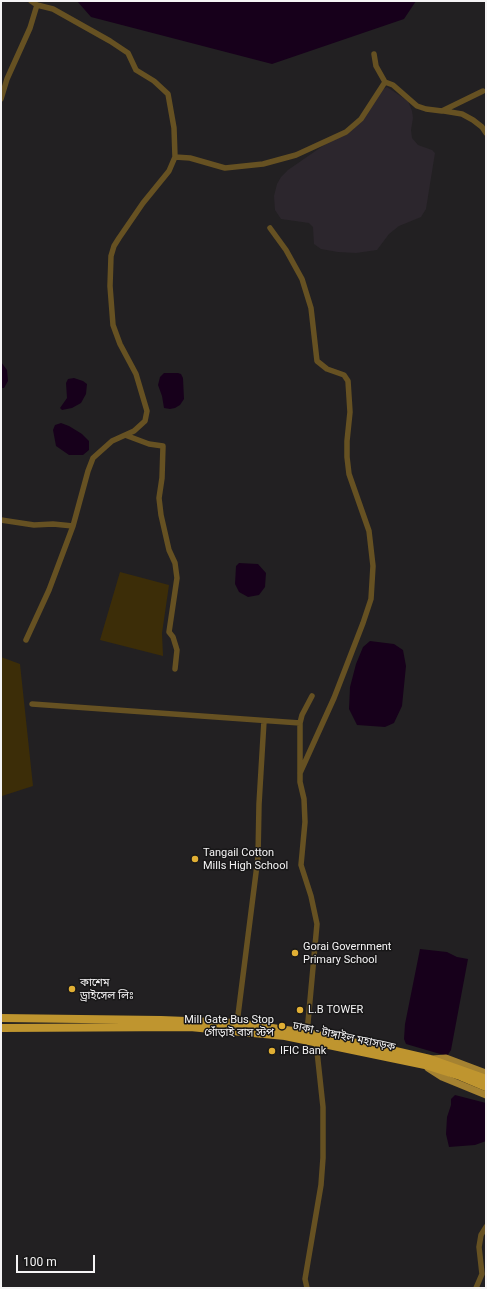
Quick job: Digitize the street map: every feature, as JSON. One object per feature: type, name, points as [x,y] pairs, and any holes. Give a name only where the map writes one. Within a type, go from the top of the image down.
[{"type":"highway","name":"ঢাকা - টাঙ্গাইল মহাসড়ক","points":[[1,1018],[161,1020],[237,1023],[307,1032],[427,1062],[486,1079]]},
{"type":"highway","points":[[12,1018],[12,1028]]},
{"type":"highway","name":"ঢাকা - টাঙ্গাইল মহাসড়ক","points":[[1,1028],[190,1027],[285,1036],[427,1062],[486,1087]]},
{"type":"main road","points":[[427,1062],[446,1058],[486,1073]]},
{"type":"main road","points":[[427,1062],[442,1077],[486,1095]]},
{"type":"street","points":[[26,640],[49,590],[73,526],[88,471],[94,458],[112,441],[134,432],[145,421],[147,411],[136,374],[120,344],[113,325],[110,286],[111,256],[114,246],[119,238],[169,171],[175,157],[174,128],[168,94],[154,81],[136,70],[128,53],[110,41],[53,9],[37,5],[31,1]]},
{"type":"street","points":[[1,99],[7,79],[30,28],[37,5]]},
{"type":"street","points":[[374,54],[376,66],[385,82],[393,85],[417,106],[426,109],[462,114],[482,127],[486,133]]},
{"type":"street","points":[[175,157],[190,158],[226,168],[263,164],[296,155],[346,132],[361,119],[385,82]]},
{"type":"street","points":[[442,111],[483,91]]},
{"type":"street","points":[[270,228],[286,250],[302,279],[311,308],[317,361],[327,369],[344,375],[348,381],[350,412],[347,452],[349,474],[369,531],[373,566],[371,599],[363,623],[334,698],[300,773]]},
{"type":"street","points":[[125,435],[149,444],[163,446],[162,478],[159,498],[161,515],[169,550],[175,563],[177,578],[169,632],[173,638],[177,650],[175,669]]},
{"type":"street","points":[[1,520],[34,525],[53,524],[73,526]]},
{"type":"street","points":[[307,1032],[317,924],[311,896],[301,865],[305,822],[304,800],[300,782],[300,723],[302,715],[312,696]]},
{"type":"street","points":[[32,704],[300,723]]},
{"type":"street","points":[[237,1023],[258,857],[259,804],[264,721]]},
{"type":"street","points":[[307,1288],[305,1279],[321,1185],[323,1158],[323,1107],[316,1042]]},
{"type":"street","points":[[476,1288],[482,1274],[479,1247],[481,1235],[486,1227]]},
{"type":"shaded area","points":[[77,1],[416,1],[404,19],[272,64],[91,17]]},
{"type":"shaded area","points":[[387,87],[408,101],[413,118],[411,130],[412,138],[418,145],[432,150],[435,153],[426,209],[421,217],[399,226],[389,234],[377,250],[356,253],[321,249],[314,244],[313,227],[309,223],[281,219],[275,210],[274,196],[277,184],[288,170],[327,143],[351,129],[381,90]]},
{"type":"shaded area","points":[[1,362],[7,370],[8,381],[4,388],[1,388]]},
{"type":"shaded area","points":[[164,373],[178,373],[181,374],[183,378],[184,399],[180,405],[175,408],[164,408],[158,385],[160,377]]},
{"type":"shaded area","points":[[74,378],[87,384],[86,394],[81,403],[72,408],[62,410],[60,408],[67,398],[66,383],[68,379]]},
{"type":"shaded area","points":[[61,423],[82,434],[89,441],[89,450],[83,455],[69,455],[56,446],[53,430],[55,425]]},
{"type":"shaded area","points":[[239,563],[258,564],[266,573],[265,587],[259,595],[248,597],[239,592],[235,584],[236,566]]},
{"type":"shaded area","points":[[120,572],[169,585],[162,633],[163,656],[100,640]]},
{"type":"shaded area","points":[[370,641],[394,644],[403,650],[406,666],[402,706],[394,723],[385,727],[357,725],[349,709],[350,687],[356,664],[363,647]]},
{"type":"shaded area","points":[[1,657],[20,664],[33,786],[2,796],[1,793]]},
{"type":"shaded area","points":[[420,949],[447,952],[457,957],[468,959],[451,1050],[447,1056],[406,1044],[404,1039],[405,1024]]},
{"type":"shaded area","points":[[455,1095],[486,1103],[486,1141],[475,1145],[449,1147],[446,1134],[447,1117],[451,1105],[451,1099]]},
{"type":"place","name":"Tangail Cotton Mills High School","points":[[195,859]]},
{"type":"place","name":"Gorai Government Primary School","points":[[295,953]]},
{"type":"place","name":"কাশেম ড্রাইসেল লিঃ","points":[[72,989]]},
{"type":"place","name":"L.B TOWER","points":[[300,1010]]},
{"type":"place","name":"Mill Gate Bus Stop গোঁড়াই বাস স্টপ","points":[[282,1026]]},
{"type":"place","name":"IFIC Bank","points":[[272,1051]]}]
